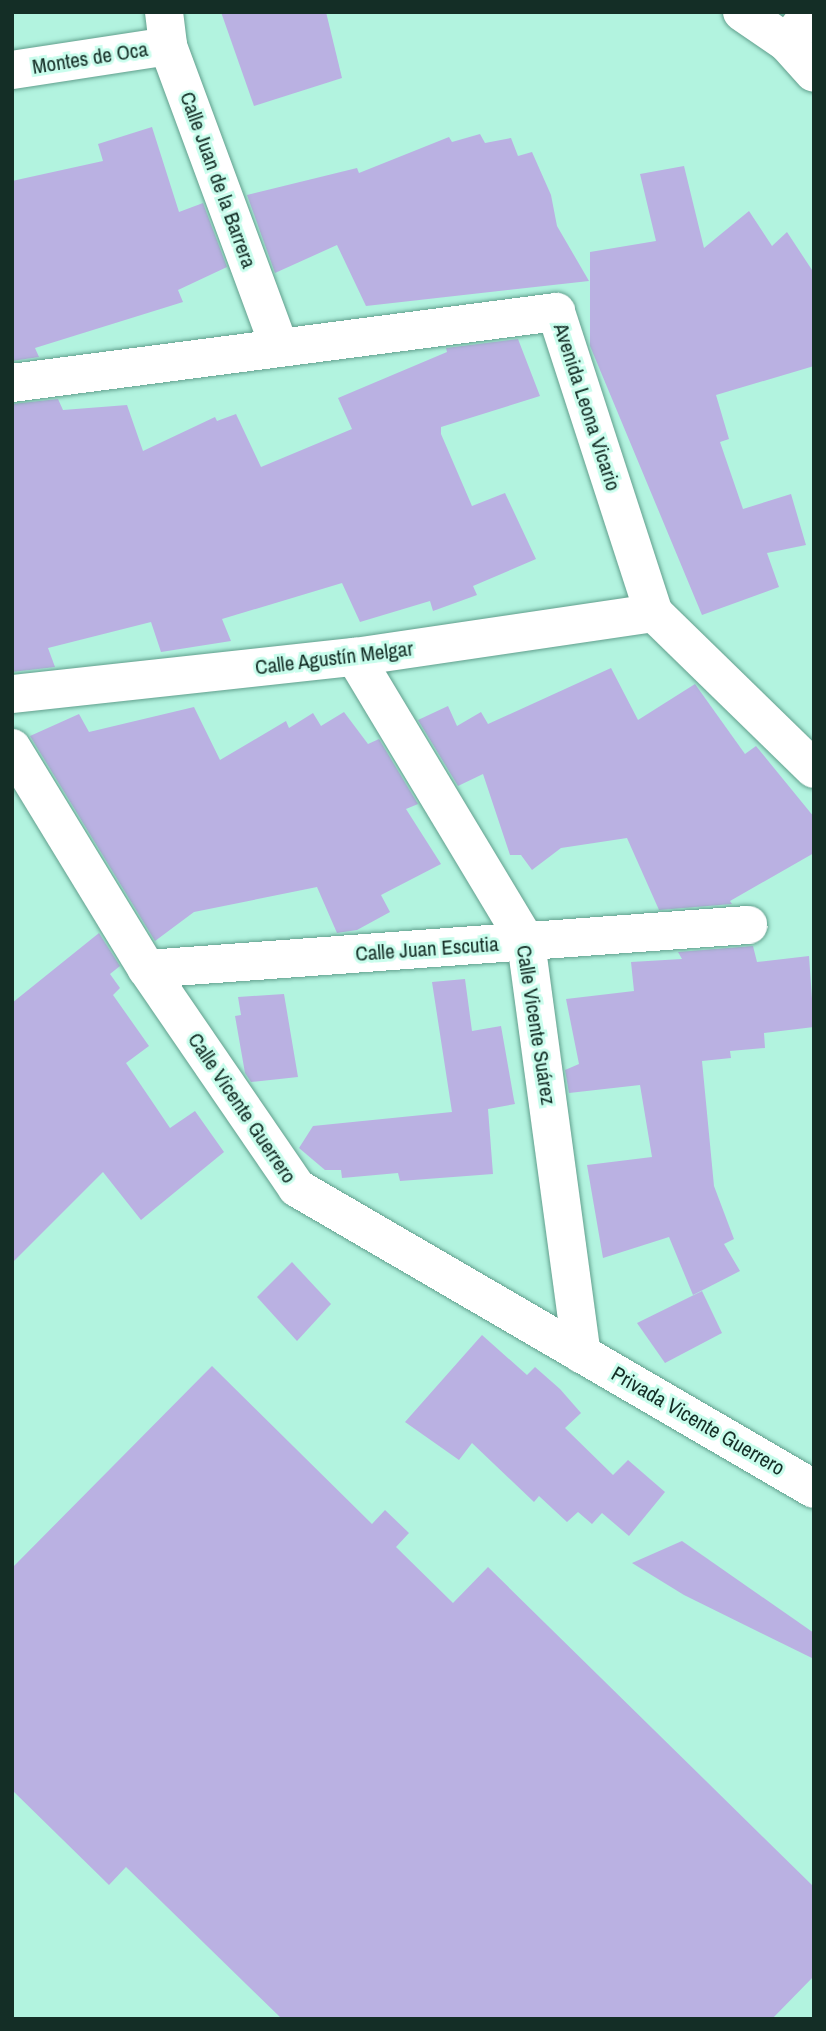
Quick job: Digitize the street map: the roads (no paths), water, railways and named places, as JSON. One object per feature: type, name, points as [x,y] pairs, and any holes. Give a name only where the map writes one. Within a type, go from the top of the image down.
[{"type":"street","points":[[742,12],[787,43],[814,73]]},
{"type":"street","points":[[787,43],[811,12]]},
{"type":"street","name":"Montes de Oca","points":[[12,70],[166,29]]},
{"type":"street","name":"Calle Juan de la Barrera","points":[[166,29],[279,346]]},
{"type":"street","name":"Avenida Leona Vicario","points":[[12,383],[279,346],[556,312],[654,613],[814,769]]},
{"type":"street","name":"Calle Agustín Melgar","points":[[12,694],[355,657],[654,613]]},
{"type":"street","name":"Calle Vicente Suárez","points":[[355,657],[526,942],[582,1354]]},
{"type":"street","name":"Calle Vicente Guerrero","points":[[12,748],[147,969],[296,1188],[582,1354]]},
{"type":"street","name":"Calle Juan Escutia","points":[[147,969],[748,925]]},
{"type":"street","name":"Privada Vicente Guerrero","points":[[582,1354],[814,1489]]}]
